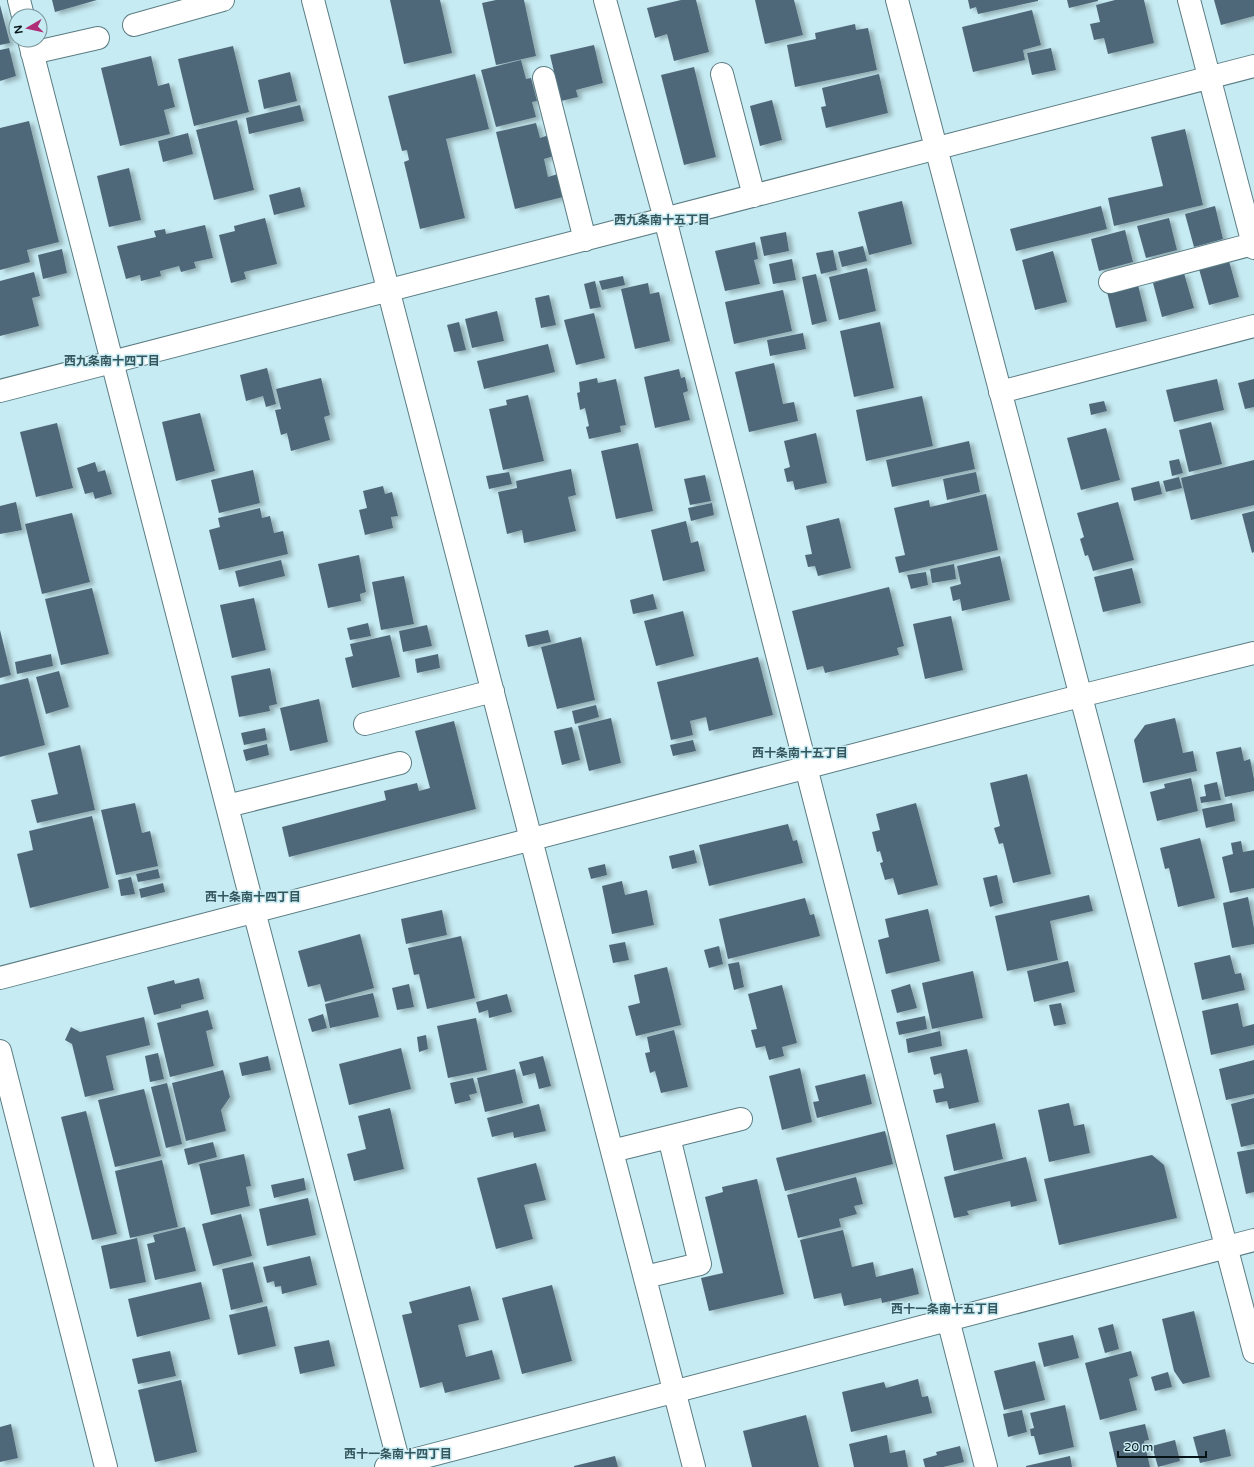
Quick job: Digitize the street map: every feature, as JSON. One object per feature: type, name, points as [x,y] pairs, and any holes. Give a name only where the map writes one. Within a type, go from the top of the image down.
[{"type":"street","points":[[134,25],[223,0]]},
{"type":"street","points":[[313,0],[494,691],[694,1467]]},
{"type":"street","points":[[605,0],[665,219],[986,1467]]},
{"type":"street","points":[[897,0],[1254,1352]]},
{"type":"street","points":[[1110,282],[1254,246],[1189,0]]},
{"type":"street","points":[[48,45],[98,38]]},
{"type":"street","points":[[31,48],[254,911],[395,1466],[948,1319],[1254,1240]]},
{"type":"street","points":[[0,391],[1254,66]]},
{"type":"street","points":[[722,74],[754,196]]},
{"type":"street","points":[[544,78],[585,240]]},
{"type":"street","points":[[1000,392],[1254,326]]},
{"type":"street","points":[[0,978],[806,769],[1080,696],[1254,653]]},
{"type":"street","points":[[364,724],[494,691]]},
{"type":"street","points":[[227,806],[400,763]]},
{"type":"street","points":[[0,1051],[106,1467]]},
{"type":"street","points":[[612,1151],[742,1119]]},
{"type":"street","points":[[645,1277],[700,1264],[669,1137]]},
{"type":"building","points":[[52,0],[97,0],[55,12]]},
{"type":"building","points":[[390,0],[440,0],[452,53],[404,64]]},
{"type":"building","points":[[496,0],[524,0],[536,56],[496,65],[482,3]]},
{"type":"building","points":[[681,0],[696,0],[709,52],[674,61],[667,34],[655,38],[647,8]]},
{"type":"building","points":[[755,0],[794,0],[803,35],[765,44]]},
{"type":"building","points":[[968,0],[1038,1],[978,14],[976,7],[970,9]]},
{"type":"building","points":[[1067,0],[1098,0],[1098,1],[1069,8]]},
{"type":"building","points":[[1115,0],[1144,0],[1154,43],[1108,54],[1104,38],[1094,40],[1090,24],[1100,22],[1096,5]]},
{"type":"building","points":[[1214,0],[1254,0],[1254,16],[1221,25]]},
{"type":"building","points":[[0,5],[8,35],[8,43],[0,45]]},
{"type":"building","points":[[1032,10],[1041,45],[1023,50],[1025,60],[973,72],[962,27]]},
{"type":"building","points":[[855,24],[856,30],[868,28],[877,70],[795,87],[787,45],[816,39],[815,33]]},
{"type":"building","points":[[594,45],[603,83],[576,90],[578,97],[561,101],[550,55]]},
{"type":"building","points":[[233,46],[249,112],[194,126],[178,59]]},
{"type":"building","points":[[9,48],[16,76],[0,81],[0,50]]},
{"type":"building","points":[[1051,48],[1056,70],[1032,75],[1027,53]]},
{"type":"building","points":[[151,56],[158,86],[169,83],[175,107],[164,110],[170,134],[120,146],[101,68]]},
{"type":"building","points":[[521,60],[526,79],[531,78],[537,101],[532,102],[536,117],[496,127],[481,70]]},
{"type":"building","points":[[694,67],[716,157],[684,165],[661,75]]},
{"type":"building","points":[[290,72],[297,101],[264,109],[258,80]]},
{"type":"building","points":[[475,74],[489,129],[446,139],[465,218],[420,229],[404,162],[409,160],[407,150],[402,151],[388,96]]},
{"type":"building","points":[[879,74],[888,113],[826,128],[821,107],[826,106],[822,88]]},
{"type":"building","points":[[772,100],[782,140],[760,146],[750,106]]},
{"type":"building","points":[[300,105],[304,121],[249,134],[246,118]]},
{"type":"building","points":[[237,120],[254,190],[214,200],[196,130]]},
{"type":"building","points":[[29,121],[59,242],[27,250],[30,262],[0,270],[0,128]]},
{"type":"building","points":[[536,123],[540,138],[549,135],[554,156],[544,159],[548,177],[558,174],[563,197],[515,209],[496,132]]},
{"type":"building","points":[[1185,129],[1203,205],[1114,226],[1108,198],[1163,186],[1151,137]]},
{"type":"building","points":[[188,133],[193,154],[163,162],[158,141]]},
{"type":"building","points":[[129,168],[141,220],[109,227],[97,176]]},
{"type":"building","points":[[300,187],[305,207],[274,215],[269,195]]},
{"type":"building","points":[[902,201],[912,244],[869,255],[858,212]]},
{"type":"building","points":[[1101,206],[1107,229],[1016,251],[1010,229]]},
{"type":"building","points":[[1215,206],[1223,239],[1194,247],[1185,214]]},
{"type":"building","points":[[265,218],[277,264],[244,272],[246,279],[231,283],[219,235],[235,231],[234,226]]},
{"type":"building","points":[[1169,218],[1177,250],[1146,258],[1137,226]]},
{"type":"building","points":[[205,225],[213,258],[194,262],[196,268],[181,272],[179,266],[160,271],[161,276],[141,281],[140,275],[126,279],[117,246],[156,237],[154,231],[165,229],[166,234]]},
{"type":"building","points":[[1125,230],[1133,262],[1099,271],[1091,239]]},
{"type":"building","points":[[786,232],[789,251],[764,256],[760,237]]},
{"type":"building","points":[[755,242],[758,259],[754,260],[760,284],[725,291],[715,251]]},
{"type":"building","points":[[863,246],[867,261],[842,267],[838,252]]},
{"type":"building","points":[[62,249],[67,273],[43,279],[38,255]]},
{"type":"building","points":[[833,250],[837,270],[821,274],[816,253]]},
{"type":"building","points":[[1053,251],[1067,302],[1035,310],[1022,260]]},
{"type":"building","points":[[792,259],[796,280],[773,284],[769,264]]},
{"type":"building","points":[[1229,261],[1239,297],[1209,305],[1199,269]]},
{"type":"building","points":[[867,268],[876,311],[839,320],[829,277]]},
{"type":"building","points":[[34,272],[40,296],[32,298],[39,326],[0,336],[0,281]]},
{"type":"building","points":[[1184,273],[1194,308],[1162,317],[1153,283]]},
{"type":"building","points":[[816,274],[827,321],[812,325],[802,277]]},
{"type":"building","points":[[623,276],[625,285],[602,290],[599,281]]},
{"type":"building","points":[[595,281],[601,307],[590,309],[584,284]]},
{"type":"building","points":[[648,283],[650,294],[659,292],[670,341],[635,349],[621,289]]},
{"type":"building","points":[[1138,285],[1147,321],[1116,328],[1107,292]]},
{"type":"building","points":[[783,290],[792,331],[734,344],[725,302]]},
{"type":"building","points":[[549,295],[556,325],[541,328],[535,298]]},
{"type":"building","points":[[497,311],[504,341],[472,348],[465,319]]},
{"type":"building","points":[[594,313],[605,358],[576,365],[564,320]]},
{"type":"building","points":[[459,322],[466,350],[454,352],[447,325]]},
{"type":"building","points":[[880,322],[894,388],[854,397],[840,331]]},
{"type":"building","points":[[803,333],[806,349],[770,356],[767,340]]},
{"type":"building","points":[[548,344],[555,372],[484,389],[477,361]]},
{"type":"building","points":[[774,363],[783,404],[794,402],[798,421],[749,432],[735,372]]},
{"type":"building","points":[[267,368],[276,404],[266,407],[263,396],[246,401],[240,375]]},
{"type":"building","points":[[679,369],[681,378],[685,377],[688,391],[683,393],[690,420],[655,428],[644,377]]},
{"type":"building","points":[[321,378],[330,415],[324,417],[330,440],[291,451],[287,433],[281,435],[275,410],[281,409],[276,389]]},
{"type":"building","points":[[597,378],[598,383],[616,379],[626,425],[620,426],[621,432],[589,439],[586,427],[589,426],[585,408],[580,410],[577,393],[580,392],[579,382]]},
{"type":"building","points":[[1217,379],[1224,410],[1174,422],[1166,390]]},
{"type":"building","points":[[1254,379],[1254,407],[1245,409],[1238,383]]},
{"type":"building","points":[[528,395],[544,461],[503,470],[489,409],[507,405],[506,400]]},
{"type":"building","points":[[922,396],[933,446],[866,461],[856,410]]},
{"type":"building","points":[[1104,401],[1107,411],[1091,415],[1089,404]]},
{"type":"building","points":[[200,413],[215,471],[176,481],[162,422]]},
{"type":"building","points":[[1211,422],[1222,464],[1189,472],[1179,430]]},
{"type":"building","points":[[57,423],[73,488],[36,497],[20,432]]},
{"type":"building","points":[[1106,428],[1120,480],[1081,490],[1067,438]]},
{"type":"building","points":[[816,433],[827,483],[795,490],[793,481],[787,482],[784,469],[790,467],[784,441]]},
{"type":"building","points":[[969,441],[975,469],[892,487],[886,460]]},
{"type":"building","points":[[638,443],[653,511],[616,519],[601,451]]},
{"type":"building","points":[[1179,459],[1183,473],[1172,476],[1169,461]]},
{"type":"building","points":[[1254,460],[1254,505],[1191,520],[1181,478]]},
{"type":"building","points":[[95,462],[98,472],[105,470],[112,494],[95,499],[93,492],[85,494],[77,468]]},
{"type":"building","points":[[571,469],[576,495],[568,497],[576,531],[524,543],[522,530],[507,534],[498,492],[517,488],[516,481]]},
{"type":"building","points":[[253,470],[260,503],[219,513],[211,480]]},
{"type":"building","points":[[509,472],[512,484],[489,489],[486,476]]},
{"type":"building","points":[[976,472],[980,492],[947,500],[943,479]]},
{"type":"building","points":[[705,475],[711,501],[690,505],[684,479]]},
{"type":"building","points":[[1179,477],[1182,488],[1166,492],[1163,481]]},
{"type":"building","points":[[1159,481],[1162,494],[1134,501],[1131,488]]},
{"type":"building","points":[[383,486],[385,494],[392,492],[398,516],[391,517],[393,528],[365,535],[359,510],[367,508],[363,491]]},
{"type":"building","points":[[986,494],[998,550],[899,573],[895,557],[905,555],[894,508],[929,500],[930,507]]},
{"type":"building","points":[[16,502],[22,530],[0,534],[0,506]]},
{"type":"building","points":[[1118,502],[1134,560],[1093,571],[1088,555],[1085,556],[1080,539],[1084,537],[1077,513]]},
{"type":"building","points":[[712,503],[714,515],[691,521],[688,508]]},
{"type":"building","points":[[260,508],[262,518],[270,516],[274,533],[283,531],[288,554],[219,570],[209,530],[220,527],[218,518]]},
{"type":"building","points":[[1254,511],[1254,552],[1252,553],[1242,514]]},
{"type":"building","points":[[72,513],[90,582],[42,594],[25,524]]},
{"type":"building","points":[[839,518],[851,568],[818,576],[815,566],[808,567],[805,555],[812,554],[806,526]]},
{"type":"building","points":[[686,521],[691,543],[698,541],[705,571],[663,581],[651,530]]},
{"type":"building","points":[[359,555],[366,592],[360,594],[361,601],[328,608],[318,564]]},
{"type":"building","points":[[1000,556],[1010,600],[962,611],[960,599],[953,601],[950,587],[961,584],[957,566]]},
{"type":"building","points":[[281,560],[285,576],[239,587],[235,571]]},
{"type":"building","points":[[954,564],[956,579],[932,583],[930,569]]},
{"type":"building","points":[[1132,568],[1141,603],[1103,612],[1094,577]]},
{"type":"building","points":[[926,572],[928,585],[911,589],[907,575]]},
{"type":"building","points":[[404,576],[414,624],[381,630],[372,582]]},
{"type":"building","points":[[889,587],[904,646],[897,648],[899,655],[825,673],[823,666],[807,670],[792,611]]},
{"type":"building","points":[[92,588],[109,654],[61,665],[45,599]]},
{"type":"building","points":[[653,594],[657,609],[633,614],[630,600]]},
{"type":"building","points":[[254,598],[266,650],[232,658],[220,605]]},
{"type":"building","points":[[683,611],[694,656],[656,666],[644,621]]},
{"type":"building","points":[[951,616],[963,670],[925,679],[913,624]]},
{"type":"building","points":[[368,623],[371,636],[350,640],[347,628]]},
{"type":"building","points":[[427,625],[432,646],[403,652],[399,631]]},
{"type":"building","points":[[0,630],[11,675],[0,678]]},
{"type":"building","points":[[548,630],[551,642],[528,647],[525,635]]},
{"type":"building","points":[[390,635],[400,677],[352,688],[345,658],[353,656],[350,644]]},
{"type":"building","points":[[581,637],[595,700],[557,709],[541,647]]},
{"type":"building","points":[[51,654],[53,666],[17,674],[15,662]]},
{"type":"building","points":[[438,654],[440,668],[417,673],[415,659]]},
{"type":"building","points":[[758,657],[773,715],[709,731],[706,717],[690,721],[693,735],[671,740],[657,682]]},
{"type":"building","points":[[270,668],[277,704],[269,706],[270,711],[239,717],[231,676]]},
{"type":"building","points":[[59,671],[69,707],[46,714],[36,677]]},
{"type":"building","points":[[28,678],[45,745],[0,757],[0,685]]},
{"type":"building","points":[[319,699],[328,742],[290,751],[280,708]]},
{"type":"building","points":[[596,705],[599,717],[575,724],[572,711]]},
{"type":"building","points":[[611,718],[621,763],[589,771],[578,726]]},
{"type":"building","points":[[1175,718],[1183,753],[1193,751],[1197,771],[1143,783],[1134,740],[1145,725]]},
{"type":"building","points":[[454,721],[476,809],[289,857],[282,827],[386,800],[384,791],[417,783],[419,791],[430,788],[415,731]]},
{"type":"building","points":[[572,727],[580,760],[562,765],[554,731]]},
{"type":"building","points":[[265,728],[267,740],[244,745],[241,733]]},
{"type":"building","points":[[693,740],[696,751],[673,756],[670,745]]},
{"type":"building","points":[[267,744],[269,755],[246,761],[243,750]]},
{"type":"building","points":[[80,745],[95,810],[37,823],[31,800],[58,794],[48,753]]},
{"type":"building","points":[[1241,747],[1244,761],[1250,759],[1254,779],[1254,791],[1225,797],[1216,752]]},
{"type":"building","points":[[1027,774],[1051,874],[1013,883],[1003,843],[999,844],[994,828],[1000,826],[990,783]]},
{"type":"building","points":[[1191,778],[1198,811],[1157,821],[1150,792],[1165,788],[1164,784]]},
{"type":"building","points":[[1217,782],[1221,800],[1201,803],[1200,797],[1206,796],[1204,785]]},
{"type":"building","points":[[135,803],[142,833],[150,831],[158,866],[116,875],[101,810]]},
{"type":"building","points":[[916,803],[938,885],[898,895],[893,878],[885,880],[880,863],[883,862],[880,851],[877,852],[872,832],[880,830],[876,814]]},
{"type":"building","points":[[1232,803],[1235,821],[1206,828],[1202,809]]},
{"type":"building","points":[[92,816],[109,888],[30,908],[17,854],[33,850],[29,831]]},
{"type":"building","points":[[788,824],[793,841],[797,840],[803,863],[709,886],[699,845]]},
{"type":"building","points":[[1200,838],[1215,898],[1178,907],[1169,868],[1165,869],[1160,848]]},
{"type":"building","points":[[1241,841],[1243,852],[1254,850],[1254,888],[1230,893],[1222,857],[1233,854],[1231,843]]},
{"type":"building","points":[[694,850],[697,863],[672,869],[669,856]]},
{"type":"building","points":[[605,864],[607,875],[591,879],[588,868]]},
{"type":"building","points":[[158,869],[160,878],[138,882],[136,874]]},
{"type":"building","points":[[997,875],[1003,903],[990,907],[983,878]]},
{"type":"building","points":[[131,877],[135,894],[121,896],[118,880]]},
{"type":"building","points":[[622,881],[625,895],[647,890],[654,925],[612,934],[602,886]]},
{"type":"building","points":[[163,883],[165,892],[141,898],[139,889]]},
{"type":"building","points":[[1089,895],[1093,911],[1050,921],[1058,960],[1007,971],[995,916]]},
{"type":"building","points":[[1248,897],[1254,928],[1254,944],[1232,948],[1223,903]]},
{"type":"building","points":[[805,898],[810,915],[814,914],[820,936],[728,959],[719,919]]},
{"type":"building","points":[[928,909],[940,961],[886,974],[878,940],[889,937],[885,919]]},
{"type":"building","points":[[442,910],[447,935],[406,944],[401,919]]},
{"type":"building","points":[[360,934],[374,988],[325,1002],[320,984],[308,987],[298,951]]},
{"type":"building","points":[[461,936],[475,998],[427,1009],[419,974],[414,975],[408,948]]},
{"type":"building","points":[[625,942],[629,960],[613,963],[609,945]]},
{"type":"building","points":[[719,946],[723,964],[709,968],[704,950]]},
{"type":"building","points":[[1230,955],[1235,974],[1241,973],[1245,990],[1202,1000],[1194,963]]},
{"type":"building","points":[[1068,961],[1075,992],[1034,1002],[1027,971]]},
{"type":"building","points":[[739,962],[744,987],[734,990],[728,964]]},
{"type":"building","points":[[667,967],[681,1025],[636,1036],[628,1006],[640,1003],[634,975]]},
{"type":"building","points":[[973,971],[983,1018],[932,1029],[922,983]]},
{"type":"building","points":[[199,978],[204,999],[181,1005],[181,1008],[154,1015],[147,987],[174,980],[175,984]]},
{"type":"building","points":[[409,984],[414,1007],[397,1010],[392,988]]},
{"type":"building","points":[[910,984],[917,1008],[897,1013],[891,990]]},
{"type":"building","points":[[782,985],[797,1043],[782,1047],[784,1056],[769,1060],[765,1046],[756,1048],[751,1030],[757,1029],[748,994]]},
{"type":"building","points":[[373,993],[379,1017],[330,1028],[325,1004]]},
{"type":"building","points":[[507,994],[512,1012],[489,1018],[488,1010],[479,1013],[476,1002]]},
{"type":"building","points":[[1061,1003],[1066,1024],[1054,1026],[1049,1005]]},
{"type":"building","points":[[1238,1003],[1243,1027],[1254,1024],[1254,1045],[1211,1055],[1202,1011]]},
{"type":"building","points":[[208,1010],[213,1029],[206,1031],[214,1066],[170,1077],[157,1023]]},
{"type":"building","points":[[323,1014],[327,1028],[312,1032],[308,1019]]},
{"type":"building","points":[[925,1016],[927,1029],[899,1035],[896,1022]]},
{"type":"building","points":[[144,1017],[150,1045],[106,1056],[114,1090],[85,1097],[72,1044],[65,1040],[71,1027],[80,1032]]},
{"type":"building","points":[[476,1018],[487,1070],[448,1078],[437,1026]]},
{"type":"building","points":[[674,1030],[688,1087],[661,1093],[655,1071],[650,1073],[645,1053],[650,1052],[647,1037]]},
{"type":"building","points":[[940,1031],[942,1046],[908,1053],[906,1039]]},
{"type":"building","points":[[426,1035],[428,1049],[419,1052],[417,1037]]},
{"type":"building","points":[[401,1048],[411,1089],[349,1105],[339,1064]]},
{"type":"building","points":[[967,1049],[979,1102],[949,1109],[947,1101],[936,1103],[933,1090],[944,1088],[941,1073],[934,1075],[930,1057]]},
{"type":"building","points":[[158,1053],[164,1079],[150,1082],[145,1056]]},
{"type":"building","points":[[268,1056],[271,1070],[242,1076],[239,1063]]},
{"type":"building","points":[[543,1056],[551,1086],[539,1089],[535,1073],[523,1076],[519,1062]]},
{"type":"building","points":[[1254,1060],[1254,1094],[1226,1100],[1219,1069]]},
{"type":"building","points":[[800,1068],[812,1122],[782,1130],[769,1076]]},
{"type":"building","points":[[515,1069],[523,1103],[485,1112],[477,1078]]},
{"type":"building","points":[[223,1070],[230,1097],[221,1110],[226,1131],[186,1141],[172,1083]]},
{"type":"building","points":[[865,1074],[872,1104],[817,1118],[813,1102],[819,1101],[815,1086]]},
{"type":"building","points":[[473,1078],[477,1093],[469,1095],[471,1100],[455,1104],[450,1083]]},
{"type":"building","points":[[167,1083],[182,1144],[166,1148],[151,1087]]},
{"type":"building","points":[[144,1089],[161,1156],[115,1167],[98,1100]]},
{"type":"building","points":[[1254,1098],[1254,1144],[1241,1147],[1231,1104]]},
{"type":"building","points":[[1069,1103],[1074,1126],[1084,1124],[1090,1153],[1049,1162],[1038,1110]]},
{"type":"building","points":[[539,1104],[546,1131],[514,1138],[513,1132],[492,1137],[487,1118]]},
{"type":"building","points":[[390,1108],[404,1169],[354,1181],[347,1154],[366,1149],[358,1116]]},
{"type":"building","points":[[86,1111],[117,1234],[92,1240],[61,1117]]},
{"type":"building","points":[[995,1123],[1003,1159],[954,1171],[946,1135]]},
{"type":"building","points":[[885,1131],[893,1164],[785,1191],[776,1158]]},
{"type":"building","points":[[213,1142],[217,1157],[188,1165],[184,1149]]},
{"type":"building","points":[[1254,1149],[1254,1192],[1246,1194],[1237,1152]]},
{"type":"building","points":[[244,1154],[251,1186],[246,1187],[250,1206],[211,1215],[199,1164]]},
{"type":"building","points":[[1152,1155],[1164,1165],[1177,1218],[1059,1245],[1044,1179]]},
{"type":"building","points":[[1026,1157],[1037,1201],[1011,1207],[1010,1201],[967,1211],[969,1215],[954,1218],[944,1177]]},
{"type":"building","points":[[162,1160],[178,1227],[130,1238],[115,1171]]},
{"type":"building","points":[[536,1163],[546,1200],[524,1205],[533,1239],[496,1249],[477,1178]]},
{"type":"building","points":[[856,1177],[863,1204],[854,1206],[857,1214],[839,1219],[841,1227],[798,1238],[787,1195]]},
{"type":"building","points":[[304,1178],[306,1190],[274,1198],[271,1185]]},
{"type":"building","points":[[757,1179],[784,1294],[709,1311],[701,1278],[723,1273],[705,1197],[723,1192],[722,1187]]},
{"type":"building","points":[[308,1198],[316,1235],[267,1246],[259,1209]]},
{"type":"building","points":[[241,1214],[252,1256],[213,1266],[202,1224]]},
{"type":"building","points":[[185,1227],[196,1271],[155,1280],[147,1244],[155,1242],[153,1235]]},
{"type":"building","points":[[843,1230],[852,1267],[873,1262],[876,1277],[913,1268],[919,1294],[882,1303],[881,1298],[844,1306],[841,1293],[814,1299],[800,1240]]},
{"type":"building","points":[[137,1238],[146,1282],[110,1289],[101,1246]]},
{"type":"building","points":[[310,1256],[317,1285],[282,1294],[281,1286],[275,1287],[274,1281],[267,1283],[263,1267]]},
{"type":"building","points":[[253,1262],[263,1302],[231,1310],[222,1269]]},
{"type":"building","points":[[201,1282],[210,1319],[137,1337],[128,1299]]},
{"type":"building","points":[[552,1285],[572,1361],[522,1374],[502,1298]]},
{"type":"building","points":[[470,1286],[479,1320],[458,1325],[466,1357],[492,1350],[500,1379],[445,1393],[442,1382],[420,1388],[402,1315],[412,1313],[409,1302]]},
{"type":"building","points":[[267,1306],[276,1346],[238,1355],[229,1315]]},
{"type":"building","points":[[1194,1311],[1210,1377],[1183,1384],[1174,1371],[1162,1319]]},
{"type":"building","points":[[1113,1324],[1119,1349],[1105,1353],[1098,1328]]},
{"type":"building","points":[[1073,1335],[1079,1358],[1044,1367],[1038,1343]]},
{"type":"building","points":[[329,1340],[335,1366],[300,1374],[294,1347]]},
{"type":"building","points":[[170,1351],[176,1376],[138,1384],[132,1359]]},
{"type":"building","points":[[1131,1351],[1138,1376],[1129,1379],[1137,1410],[1100,1420],[1085,1363]]},
{"type":"building","points":[[1035,1361],[1045,1400],[1004,1410],[994,1371]]},
{"type":"building","points":[[1168,1372],[1172,1387],[1155,1391],[1151,1377]]},
{"type":"building","points":[[918,1379],[922,1397],[928,1396],[932,1413],[851,1432],[842,1392],[884,1382],[886,1388]]},
{"type":"building","points":[[181,1380],[197,1452],[155,1462],[138,1390]]},
{"type":"building","points":[[1065,1405],[1074,1447],[1039,1455],[1034,1436],[1031,1436],[1030,1429],[1034,1428],[1030,1413]]},
{"type":"building","points":[[1022,1410],[1027,1432],[1008,1437],[1003,1414]]},
{"type":"building","points":[[806,1415],[819,1467],[752,1467],[743,1431]]},
{"type":"building","points":[[11,1424],[18,1458],[0,1462],[0,1427]]},
{"type":"building","points":[[1145,1424],[1149,1440],[1144,1441],[1150,1467],[1117,1467],[1109,1432]]},
{"type":"building","points":[[1225,1429],[1231,1456],[1200,1463],[1193,1437]]},
{"type":"building","points":[[887,1435],[890,1453],[905,1450],[908,1467],[854,1467],[849,1444]]},
{"type":"building","points":[[1175,1440],[1180,1461],[1158,1467],[1152,1446]]},
{"type":"building","points":[[960,1446],[964,1462],[943,1467],[925,1467],[923,1459],[937,1455],[936,1452]]},
{"type":"building","points":[[615,1456],[618,1467],[574,1467],[574,1466]]},
{"type":"building","points":[[1070,1456],[1072,1467],[1026,1467],[1026,1466]]},
{"type":"district","name":"西九条南十五丁目","points":[[662,220]]},
{"type":"district","name":"西九条南十四丁目","points":[[112,361]]},
{"type":"district","name":"西十条南十五丁目","points":[[800,753]]},
{"type":"district","name":"西十条南十四丁目","points":[[253,897]]},
{"type":"district","name":"西十一条南十五丁目","points":[[945,1309]]},
{"type":"district","name":"西十一条南十四丁目","points":[[398,1454]]}]
